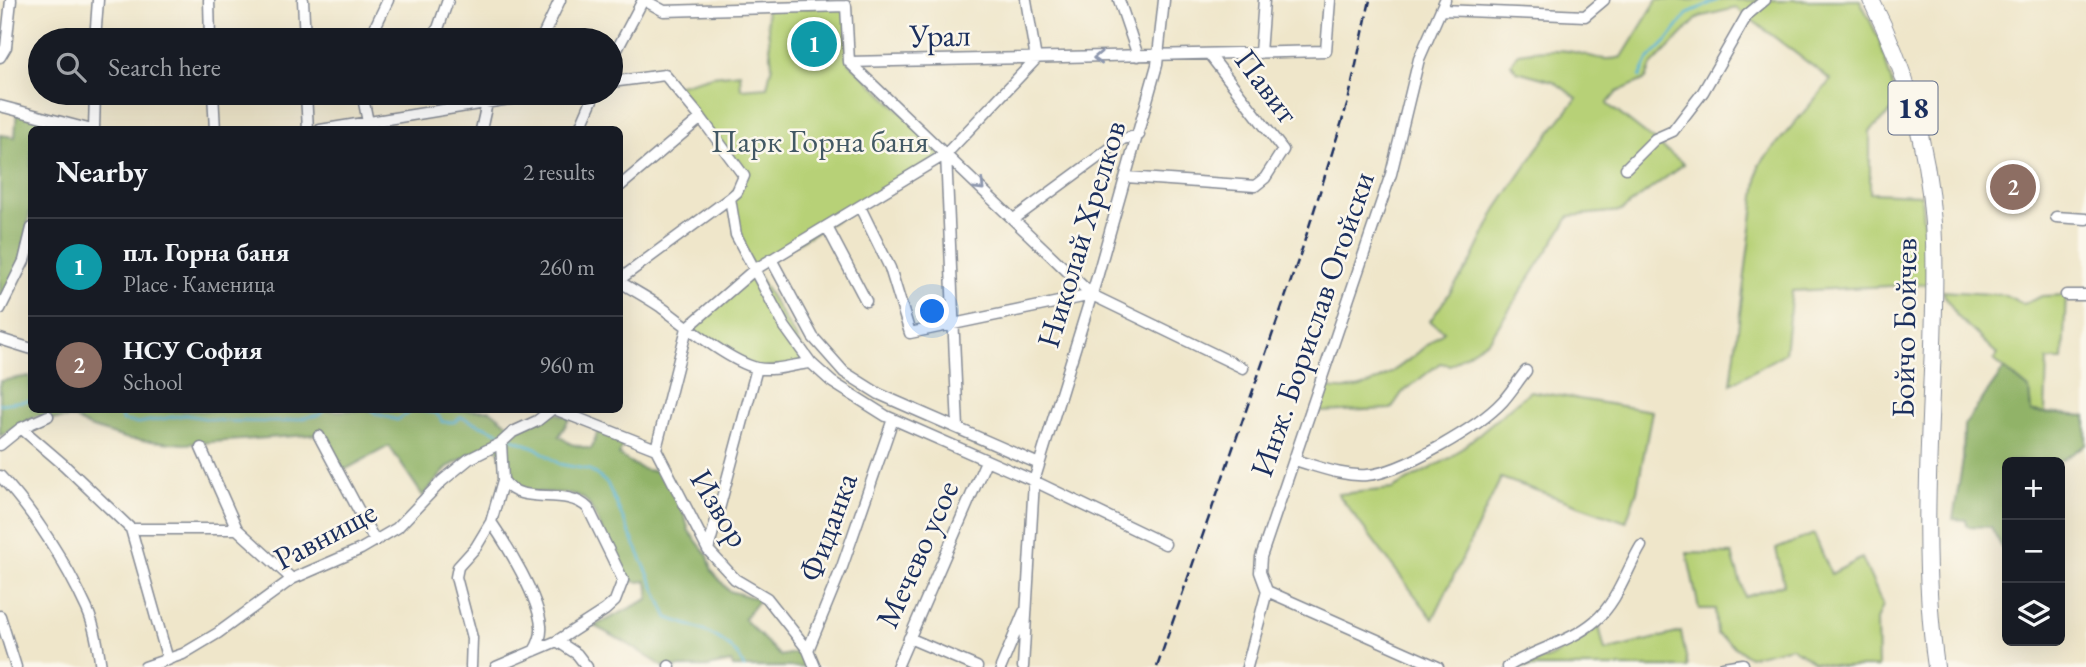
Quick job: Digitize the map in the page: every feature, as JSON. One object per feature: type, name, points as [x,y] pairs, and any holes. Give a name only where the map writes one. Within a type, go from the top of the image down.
[{"type":"highway","name":"Бойчо Бойчев","points":[[1871,0],[1884,27],[1910,99],[1926,167],[1933,223],[1934,290],[1926,571],[1936,667]]},
{"type":"street","points":[[0,57],[6,47],[11,0]]},
{"type":"street","points":[[96,28],[98,0]]},
{"type":"street","points":[[209,0],[210,28]]},
{"type":"street","points":[[303,0],[304,28]]},
{"type":"street","points":[[375,28],[388,0]]},
{"type":"street","points":[[438,28],[447,0]]},
{"type":"street","points":[[547,28],[560,0]]},
{"type":"street","points":[[623,38],[643,0],[664,11],[763,4],[850,3],[849,62],[1092,295],[1242,368]]},
{"type":"street","points":[[656,450],[687,328],[754,270],[946,154],[1037,59],[1026,0]]},
{"type":"street","points":[[1119,0],[1138,57]]},
{"type":"street","name":"Николай Хрелков","points":[[1023,667],[1034,481],[1139,135],[1159,56],[1164,0]]},
{"type":"street","points":[[1260,53],[1264,0]]},
{"type":"street","name":"Урал","points":[[849,62],[1326,51],[1330,0]]},
{"type":"street","points":[[1626,168],[1655,139],[1673,131],[1703,92],[1747,15],[1765,0]]},
{"type":"street","points":[[1443,5],[1585,16],[1599,3]]},
{"type":"street","name":"Инж. Борислав Огойски","points":[[1247,667],[1267,591],[1260,572],[1261,557],[1391,174],[1419,59],[1443,5]]},
{"type":"street","name":"Павит","points":[[1126,177],[1255,186],[1265,178],[1283,150],[1209,54]]},
{"type":"street","points":[[623,80],[665,75],[744,176],[737,192],[730,198],[623,279]]},
{"type":"street","points":[[93,126],[94,105]]},
{"type":"street","points":[[214,105],[215,126]]},
{"type":"street","points":[[307,105],[308,126]]},
{"type":"street","points":[[364,105],[368,122]]},
{"type":"street","points":[[344,126],[474,105]]},
{"type":"street","points":[[482,126],[486,105]]},
{"type":"street","points":[[581,126],[590,105]]},
{"type":"street","points":[[0,106],[78,126]]},
{"type":"street","points":[[623,183],[701,118]]},
{"type":"street","points":[[1014,219],[1123,139],[1139,135]]},
{"type":"street","points":[[946,154],[958,428]]},
{"type":"street","points":[[730,198],[736,235],[785,327],[811,363],[842,389],[893,419],[1034,481],[1165,544]]},
{"type":"street","points":[[860,207],[890,268],[910,333],[1092,295]]},
{"type":"street","points":[[2056,217],[2086,219]]},
{"type":"street","points":[[827,227],[866,301]]},
{"type":"street","points":[[0,309],[24,261],[28,244]]},
{"type":"street","points":[[771,259],[813,337],[844,372],[879,394],[1039,464]]},
{"type":"street","points":[[623,283],[687,328],[757,368],[774,370],[811,363]]},
{"type":"street","points":[[2067,295],[2086,295]]},
{"type":"street","points":[[0,339],[28,348]]},
{"type":"street","points":[[708,550],[757,368]]},
{"type":"street","points":[[1294,460],[1346,474],[1364,476],[1386,473],[1472,426],[1502,402],[1526,371]]},
{"type":"street","name":"Равнище","points":[[145,667],[161,664],[183,654],[218,633],[292,579],[397,528],[442,481],[469,459],[501,443],[513,432],[547,413]]},
{"type":"street","name":"Извор","points":[[564,413],[656,450],[708,550],[735,579],[767,598],[808,650],[815,667]]},
{"type":"street","points":[[0,445],[21,428],[48,415]]},
{"type":"street","name":"Фиданка","points":[[808,650],[842,568],[893,419]]},
{"type":"street","points":[[21,428],[131,529],[161,664]]},
{"type":"street","points":[[319,436],[375,541]]},
{"type":"street","points":[[471,667],[472,638],[456,577],[458,567],[476,547],[491,522],[503,480],[501,443]]},
{"type":"street","points":[[201,448],[237,529],[292,579]]},
{"type":"street","name":"Мечево усое","points":[[897,667],[986,461]]},
{"type":"street","points":[[0,477],[15,492],[40,526],[87,609],[101,667]]},
{"type":"street","points":[[496,667],[517,663],[534,651],[557,642],[610,606],[618,597],[623,583],[588,508],[579,500],[520,493],[509,489],[503,480]]},
{"type":"street","points":[[491,522],[538,609],[542,627],[540,640],[534,651]]},
{"type":"street","points":[[131,529],[237,529]]},
{"type":"street","points":[[1507,667],[1575,635],[1597,620],[1618,594],[1641,546]]},
{"type":"street","points":[[1267,591],[1438,667]]},
{"type":"street","points":[[1000,667],[1028,603]]},
{"type":"street","points":[[0,617],[16,667]]},
{"type":"street","points":[[909,638],[977,667]]},
{"type":"street","points":[[557,642],[577,654],[587,667]]},
{"type":"street","points":[[1723,667],[1743,664]]},
{"type":"green space","points":[[1657,0],[1860,0],[1879,39],[1898,105],[1870,131],[1870,193],[1921,195],[1928,284],[1792,291],[1785,353],[1731,384],[1759,165],[1831,80],[1736,8],[1699,17],[1651,66],[1646,79],[1617,92],[1607,104],[1684,164],[1621,211],[1570,216],[1490,339],[1450,365],[1440,363],[1402,393],[1391,409],[1319,412],[1326,387],[1343,389],[1374,382],[1404,364],[1444,331],[1430,321],[1470,264],[1496,210],[1538,148],[1577,98],[1553,81],[1517,71],[1511,64],[1518,53],[1555,50],[1601,59],[1622,57]]},
{"type":"green space","name":"Парк Горна баня","points":[[846,6],[849,62],[946,154],[754,269],[736,235],[730,198],[743,176],[676,86],[712,76],[740,73],[741,89],[767,87],[772,65],[766,9]]},
{"type":"green space","points":[[17,110],[60,126],[28,126],[28,223],[21,266],[0,307],[0,135],[15,137]]},
{"type":"green space","points":[[754,269],[811,363],[757,368],[687,328]]},
{"type":"green space","points":[[1942,291],[2005,295],[2024,304],[2042,296],[2066,295],[2063,360],[2047,360],[2045,413],[2031,412],[2029,389],[1994,360],[1997,354],[1957,316]]},
{"type":"green space","points":[[2004,369],[2029,389],[2031,412],[2086,416],[2086,445],[2065,458],[2002,457],[2002,548],[1991,527],[1967,526],[1966,520],[1953,519],[1963,460],[1964,425]]},
{"type":"green space","points":[[28,376],[28,413],[494,413],[513,428],[557,413],[570,418],[559,436],[571,444],[591,449],[599,429],[624,441],[619,455],[629,462],[645,470],[662,469],[684,513],[689,531],[708,556],[712,571],[729,591],[759,599],[744,619],[780,656],[803,651],[812,667],[733,667],[731,662],[707,667],[664,667],[594,626],[648,599],[646,581],[632,581],[624,574],[593,511],[582,497],[532,491],[516,485],[495,441],[448,467],[423,496],[389,446],[341,472],[322,434],[184,444],[128,439],[89,427],[75,419],[49,419],[38,415],[0,436],[0,381]]},
{"type":"green space","points":[[1530,391],[1652,411],[1637,491],[1626,522],[1501,478],[1433,619],[1338,494],[1392,489],[1450,458]]},
{"type":"green space","points":[[1814,534],[1831,574],[1862,558],[1883,605],[1877,620],[1878,667],[1841,667],[1814,662],[1791,647],[1749,657],[1717,634],[1715,609],[1699,609],[1687,553],[1732,554],[1745,597],[1784,584],[1776,549]]},
{"type":"green space","points":[[1599,626],[1605,651],[1681,632],[1688,667],[1519,667],[1549,658],[1580,641]]},
{"type":"waterway","points":[[1640,77],[1648,60],[1667,41],[1688,13],[1718,0]]},
{"type":"waterway","points":[[0,404],[28,400]]},
{"type":"waterway","points":[[120,413],[123,421],[138,423],[185,415],[224,421],[282,422],[321,413]]},
{"type":"waterway","points":[[376,413],[397,420],[409,413]]},
{"type":"waterway","points":[[436,413],[443,422],[454,422],[461,417],[505,435]]},
{"type":"waterway","points":[[511,438],[536,448],[559,464],[590,470],[607,483],[668,618],[722,641],[738,656],[744,667]]},
{"type":"railway","points":[[1157,667],[1302,249],[1348,102],[1370,0]]},
{"type":"place","name":"пл. Горна баня","points":[[814,44]]},
{"type":"place","name":"НСУ София","points":[[2013,187]]}]
